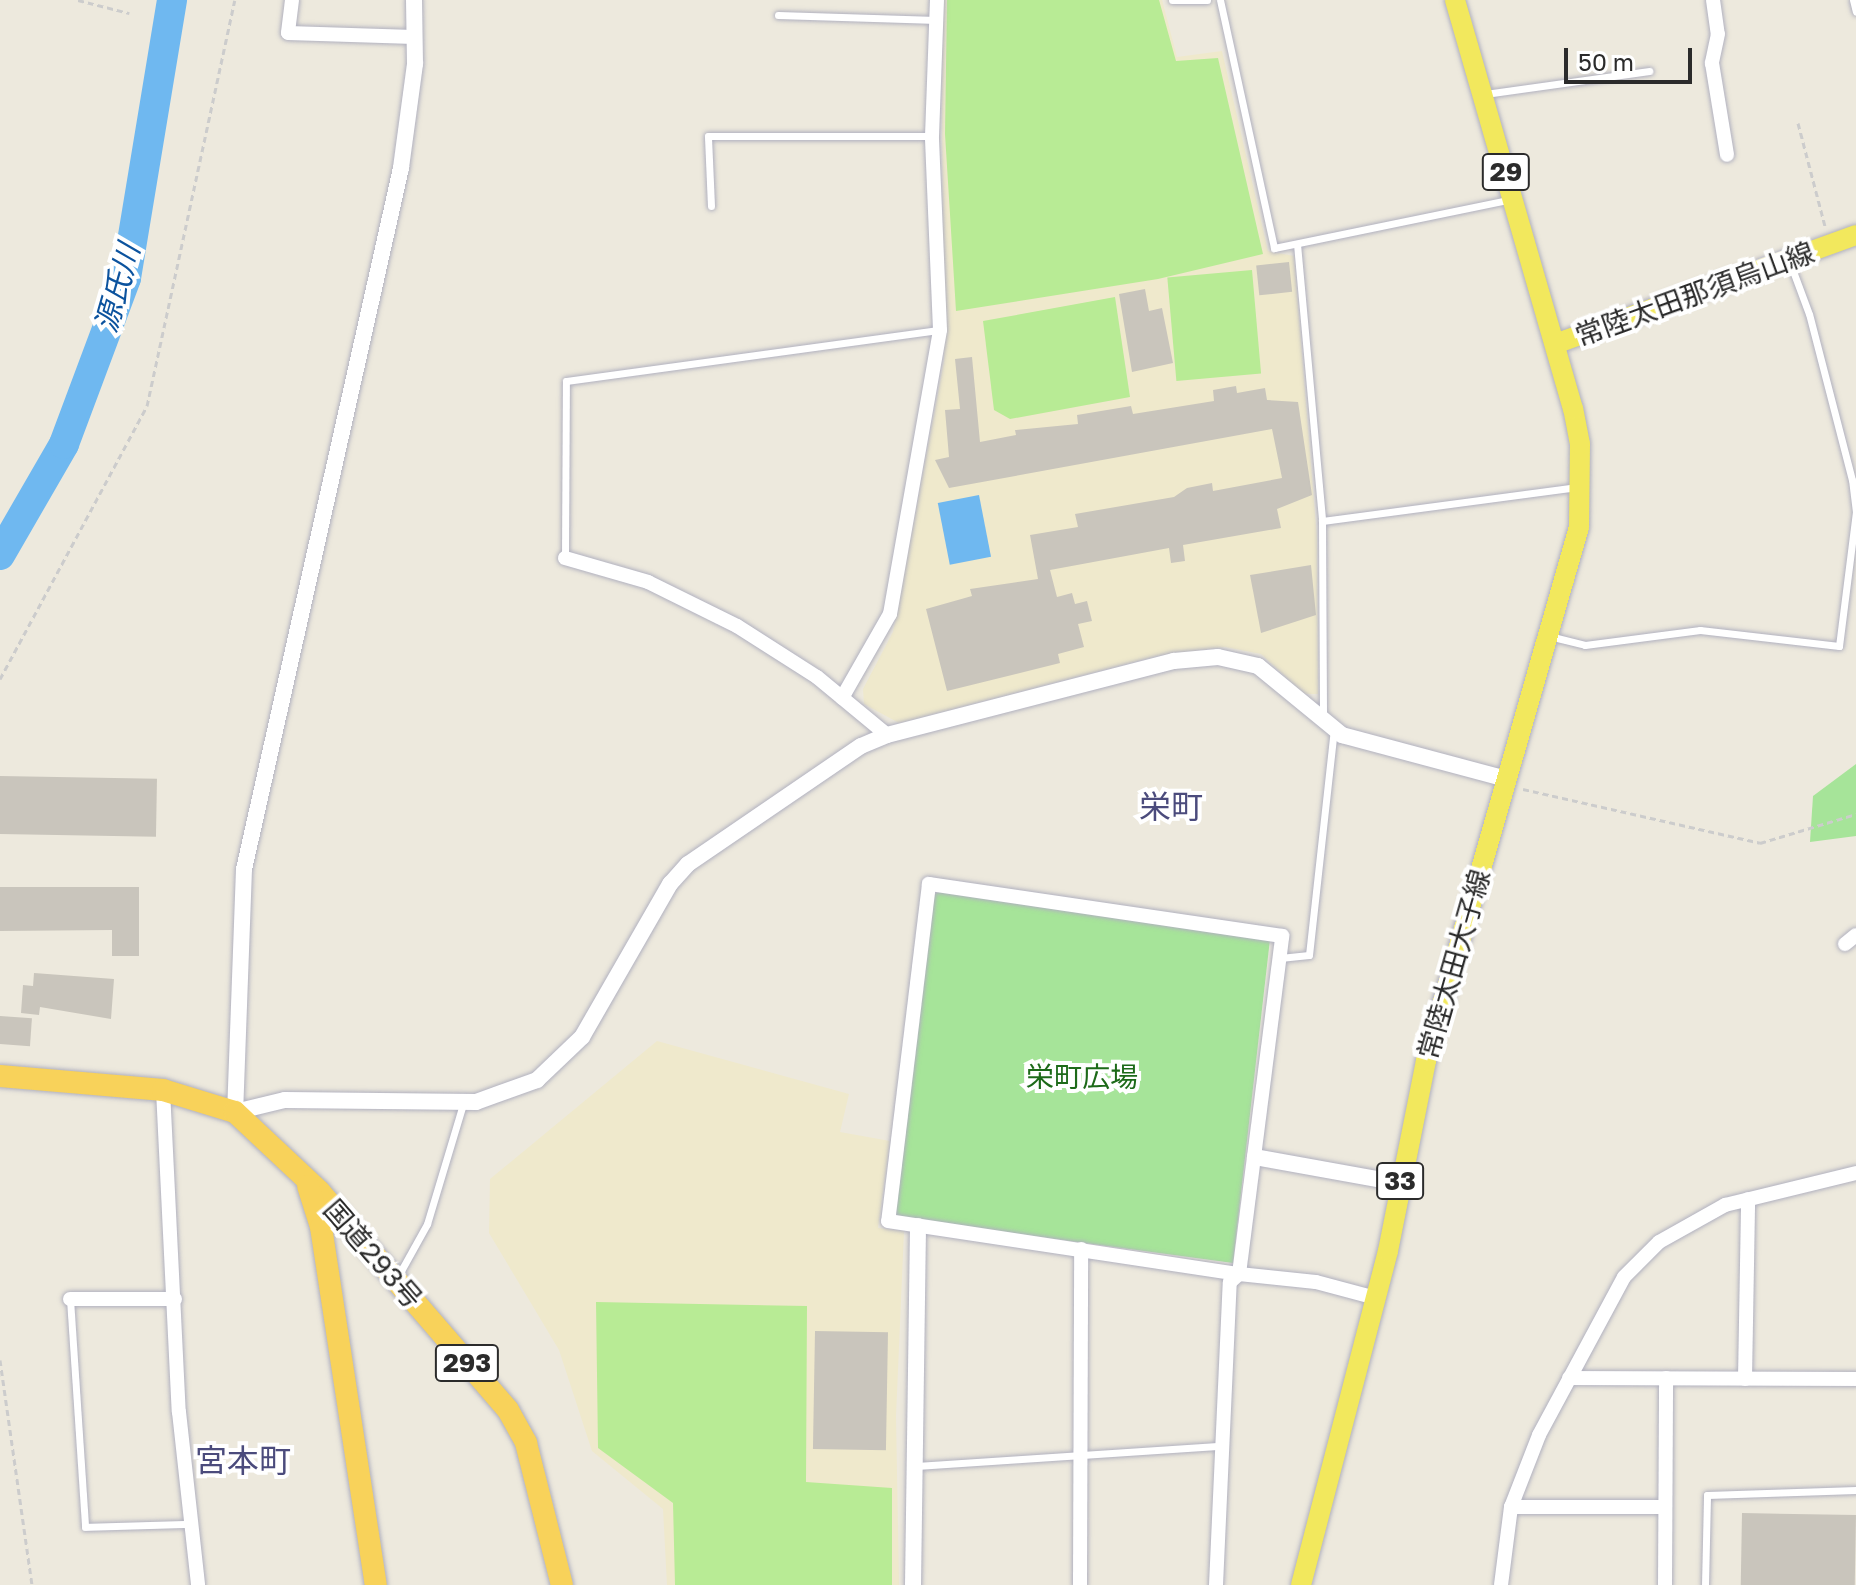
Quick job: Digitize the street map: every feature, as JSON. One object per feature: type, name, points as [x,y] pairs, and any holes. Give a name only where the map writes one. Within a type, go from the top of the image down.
[{"type":"highway","name":"国道293号","points":[[0,1076],[163,1090],[235,1112],[305,1178],[332,1223],[396,1280],[518,1426],[562,1585]]},
{"type":"highway","name":"国道293号","points":[[332,1223],[376,1585]]},
{"type":"main road","name":"常陸太田那須烏山線","points":[[1455,0],[1555,344],[1856,235]]},
{"type":"main road","name":"常陸太田大子線","points":[[1301,1585],[1376,1298],[1426,1061],[1547,635],[1574,559],[1581,487],[1580,444],[1555,344]]},
{"type":"street","points":[[292,0],[288,33],[414,37]]},
{"type":"street","points":[[414,0],[414,37],[401,168],[244,869],[235,1112],[285,1100],[464,1103],[537,1080],[574,1046],[688,864],[887,735],[1174,661],[1218,657],[1258,666],[1328,727],[1505,782]]},
{"type":"street","points":[[842,698],[890,614],[940,330],[932,136],[937,0]]},
{"type":"street","points":[[1713,0],[1718,34],[1712,63],[1727,155]]},
{"type":"street","points":[[565,558],[648,582],[737,626],[842,698],[887,735]]},
{"type":"street","points":[[1216,1585],[1230,1282],[1239,1274],[1282,936],[929,884],[888,1221],[1239,1274],[1316,1282],[1376,1298]]},
{"type":"street","points":[[163,1090],[189,1524],[198,1585]]},
{"type":"street","points":[[1255,1157],[1399,1183]]},
{"type":"street","points":[[1501,1585],[1511,1507],[1569,1378],[1632,1268],[1695,1219],[1748,1199],[1856,1173]]},
{"type":"street","points":[[1745,1379],[1748,1199]]},
{"type":"street","points":[[913,1585],[911,1466],[918,1226]]},
{"type":"street","points":[[1080,1585],[1081,1249]]},
{"type":"street","points":[[70,1299],[175,1299]]},
{"type":"street","points":[[1569,1378],[1856,1379]]},
{"type":"street","points":[[1665,1585],[1666,1378]]},
{"type":"street","points":[[1511,1507],[1664,1507]]},
{"type":"lane","points":[[1172,0],[1207,0]]},
{"type":"lane","points":[[1220,0],[1274,248],[1514,199]]},
{"type":"lane","points":[[1853,0],[1856,12]]},
{"type":"lane","points":[[778,15],[937,20]]},
{"type":"lane","points":[[1483,95],[1649,71]]},
{"type":"lane","points":[[711,206],[708,136],[932,136]]},
{"type":"lane","points":[[1280,958],[1309,955],[1328,727],[1322,521],[1297,244]]},
{"type":"lane","points":[[1547,635],[1585,645],[1700,630],[1839,646],[1853,490],[1809,314],[1789,261]]},
{"type":"lane","points":[[565,558],[566,381],[940,330]]},
{"type":"lane","points":[[1322,521],[1581,487]]},
{"type":"lane","points":[[396,1280],[427,1224],[464,1103]]},
{"type":"lane","points":[[70,1299],[85,1527],[189,1524]]},
{"type":"lane","points":[[911,1466],[1221,1446]]},
{"type":"lane","points":[[1705,1585],[1707,1495],[1856,1490]]},
{"type":"path","points":[[78,0],[129,13]]},
{"type":"path","points":[[0,679],[147,406],[235,0]]},
{"type":"path","points":[[1798,123],[1825,230]]},
{"type":"path","points":[[1505,782],[1760,843],[1789,839],[1856,814]]},
{"type":"path","points":[[0,1360],[32,1585]]},
{"type":"shaded area","points":[[941,0],[1162,0],[1177,57],[1222,51],[1268,251],[1294,256],[1317,538],[1318,694],[1304,694],[1261,654],[1225,647],[1157,656],[899,723],[864,704],[863,689],[893,632],[944,361]]},
{"type":"shaded area","points":[[657,1041],[849,1094],[840,1132],[890,1141],[878,1228],[904,1231],[896,1416],[899,1585],[667,1585],[663,1509],[592,1451],[559,1350],[489,1233],[490,1179]]},
{"type":"green space","points":[[947,0],[1159,0],[1176,61],[1218,58],[1263,254],[1158,279],[956,311],[945,134]]},
{"type":"green space","points":[[1252,270],[1261,374],[1176,381],[1167,277]]},
{"type":"green space","points":[[1115,297],[1130,397],[1010,419],[994,410],[983,321]]},
{"type":"green space","points":[[1856,764],[1856,836],[1810,842],[1813,796]]},
{"type":"green space","name":"栄町広場","points":[[940,891],[1270,939],[1233,1263],[893,1217],[933,895]]},
{"type":"green space","points":[[596,1302],[807,1306],[806,1482],[892,1488],[892,1585],[675,1585],[673,1503],[598,1448]]},
{"type":"water","points":[[979,495],[991,557],[950,565],[938,503]]},
{"type":"building","points":[[1289,262],[1292,292],[1259,295],[1256,265]]},
{"type":"building","points":[[1145,289],[1149,311],[1162,308],[1173,363],[1132,372],[1119,294]]},
{"type":"building","points":[[972,357],[980,442],[1016,435],[1015,430],[1078,424],[1077,415],[1131,406],[1133,414],[1214,401],[1213,390],[1236,386],[1237,393],[1265,388],[1267,400],[1298,402],[1312,495],[1277,509],[1281,528],[1183,545],[1185,561],[1171,563],[1169,548],[1050,570],[1057,597],[1072,593],[1075,604],[1087,601],[1092,621],[1078,624],[1084,647],[1058,654],[1060,663],[947,691],[926,609],[972,596],[970,589],[1038,579],[1030,535],[1078,527],[1075,514],[1174,497],[1187,488],[1212,483],[1213,491],[1282,478],[1272,429],[949,488],[935,460],[949,457],[945,410],[960,409],[955,359]]},
{"type":"building","points":[[1311,565],[1316,615],[1261,633],[1250,575]]},
{"type":"building","points":[[0,776],[157,779],[156,837],[0,834]]},
{"type":"building","points":[[0,887],[139,887],[139,956],[112,956],[112,930],[0,931]]},
{"type":"building","points":[[34,973],[114,979],[111,1019],[40,1007],[39,1015],[21,1013],[23,985],[33,986]]},
{"type":"building","points":[[0,1016],[32,1018],[30,1046],[0,1044]]},
{"type":"building","points":[[815,1331],[888,1332],[886,1450],[813,1449]]},
{"type":"building","points":[[1742,1513],[1856,1515],[1855,1585],[1741,1585]]},
{"type":"waterway","name":"源氏川","points":[[0,555],[64,444],[126,278],[172,0]]},
{"type":"district","name":"栄町","points":[[1171,806]]},
{"type":"district","name":"宮本町","points":[[243,1460]]}]
